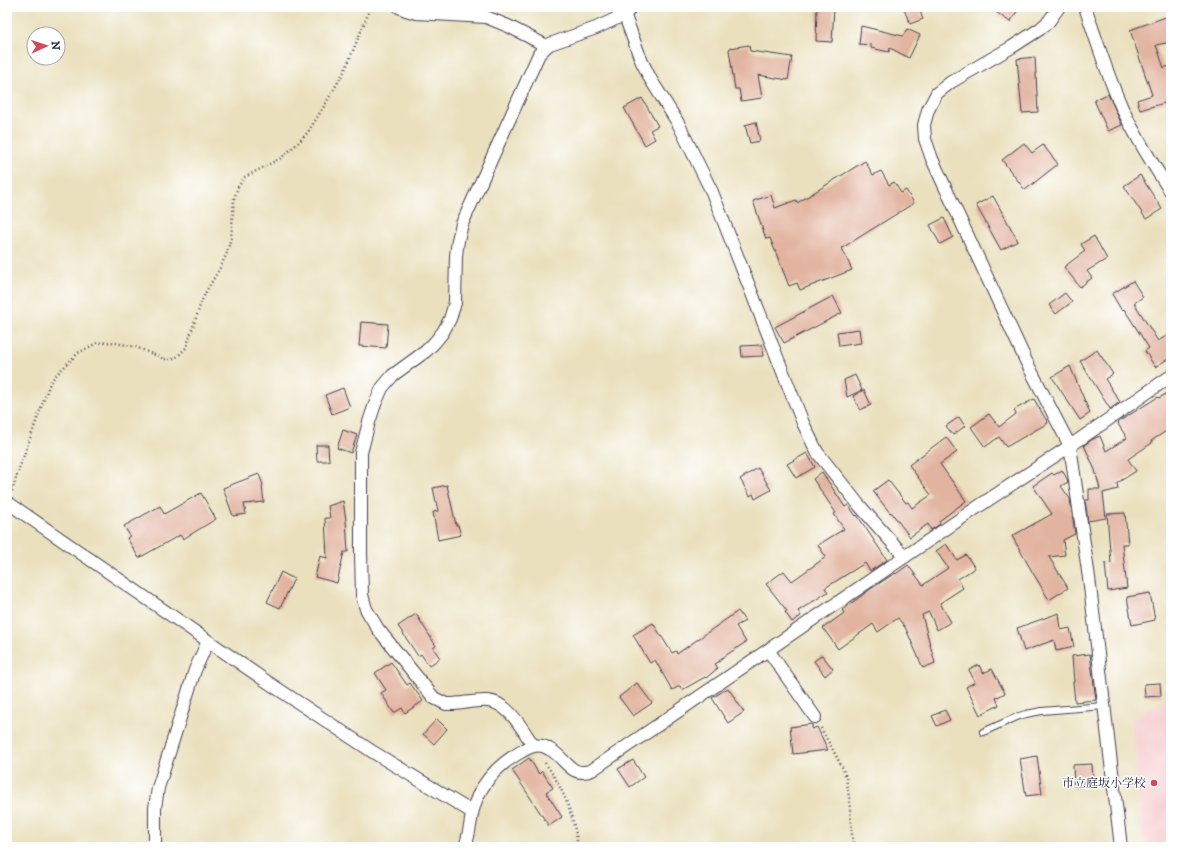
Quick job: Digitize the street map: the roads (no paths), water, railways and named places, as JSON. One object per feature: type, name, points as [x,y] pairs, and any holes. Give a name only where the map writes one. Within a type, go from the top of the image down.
[{"type":"street","points":[[399,7],[416,13],[486,17],[508,26],[546,47]]},
{"type":"street","points":[[1059,7],[1049,21],[1040,29],[951,82],[937,93],[928,110],[924,125],[925,139],[932,159],[1026,361],[1070,446],[1089,578],[1121,847]]},
{"type":"street","points":[[1085,7],[1107,71],[1122,108],[1150,161],[1171,192]]},
{"type":"street","points":[[533,746],[513,717],[497,702],[482,701],[446,704],[434,698],[373,622],[366,609],[362,595],[361,460],[369,422],[382,388],[393,375],[426,351],[435,342],[443,332],[450,319],[456,296],[456,256],[462,224],[539,54],[550,44],[596,28],[625,10],[641,60],[651,80],[678,123],[712,192],[814,447],[834,475],[905,557]]},
{"type":"street","points":[[466,847],[472,812],[481,788],[496,769],[508,759],[533,746],[540,745],[549,748],[572,769],[580,772],[592,770],[1171,376]]},
{"type":"street","points":[[9,499],[208,641],[373,752],[472,812]]},
{"type":"street","points":[[155,847],[155,808],[158,788],[195,670],[208,641]]},
{"type":"street","points":[[768,650],[815,717]]},
{"type":"lane","points":[[983,732],[1018,716],[1026,714],[1042,711],[1104,706]]},
{"type":"place","name":"市立庭坂小学校","points":[[1154,783]]}]
